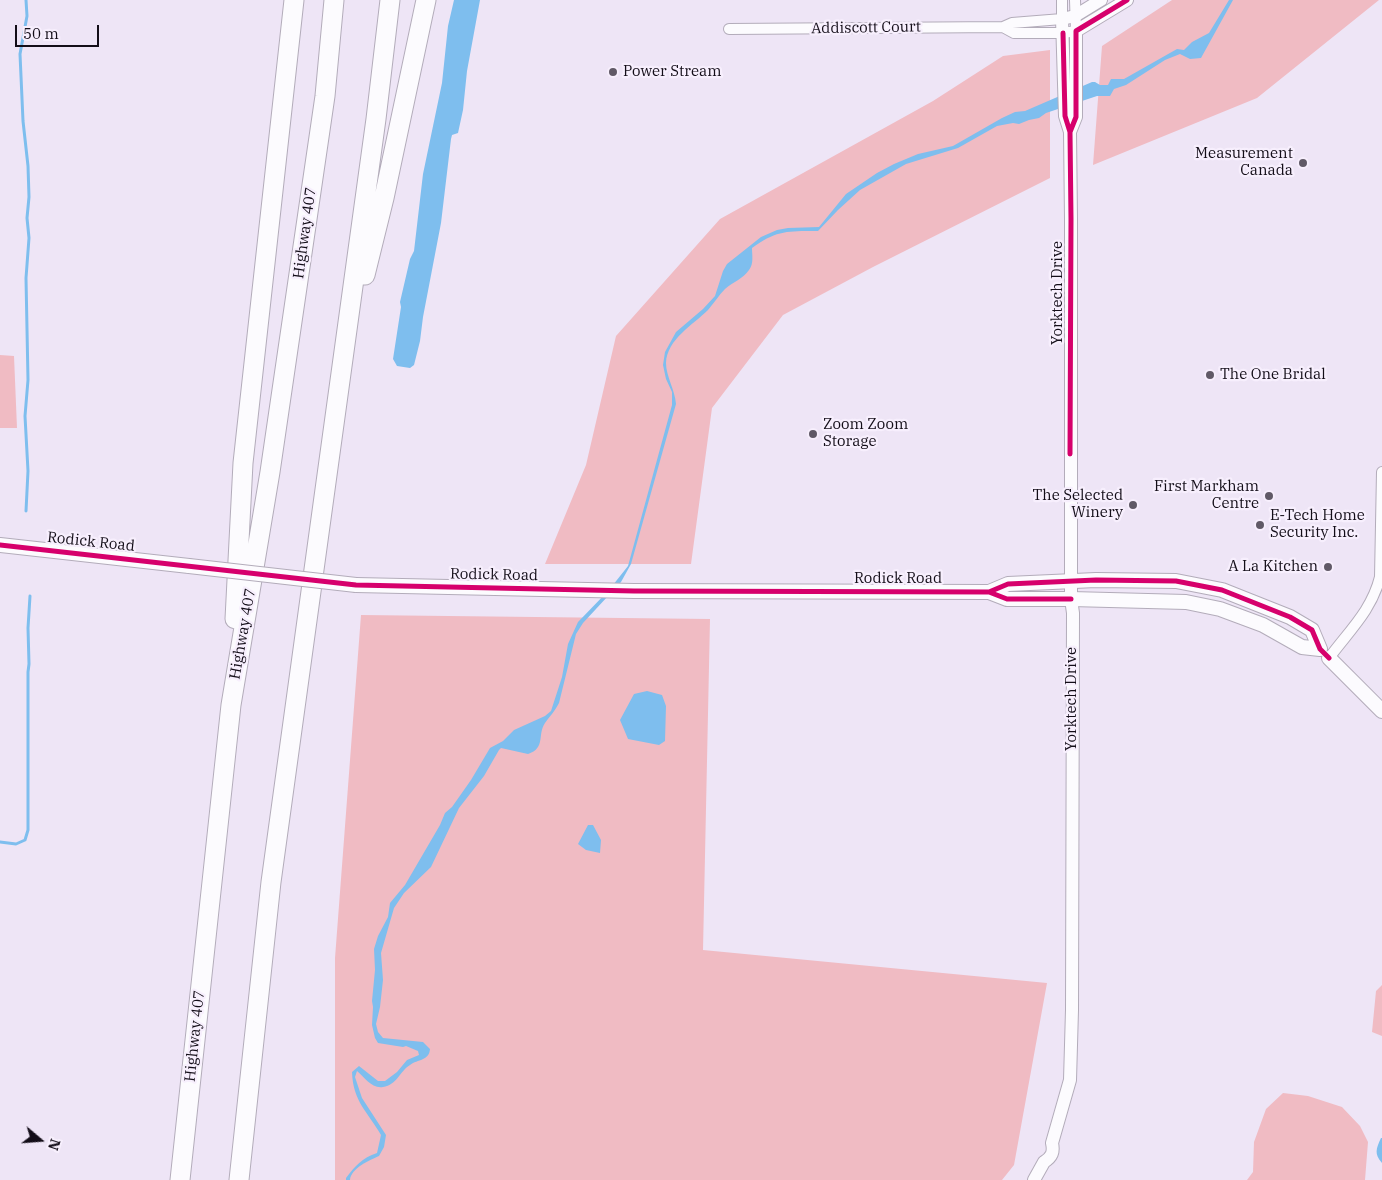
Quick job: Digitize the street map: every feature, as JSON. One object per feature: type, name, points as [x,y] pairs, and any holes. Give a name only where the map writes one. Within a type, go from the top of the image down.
[{"type":"highway","points":[[231,705],[243,463],[294,0]]},
{"type":"highway","name":"Highway 407","points":[[180,1180],[231,705],[273,453],[325,96],[334,0]]},
{"type":"highway","points":[[239,1180],[271,882],[375,128],[390,0]]},
{"type":"highway","points":[[342,366],[384,198],[426,0]]},
{"type":"main road","name":"Rodick Road","points":[[0,545],[356,584],[634,591],[989,592],[1007,599],[1071,598],[1186,602],[1220,609],[1263,625],[1302,647],[1324,654]]},
{"type":"main road","name":"Rodick Road","points":[[989,592],[1008,584],[1096,580],[1176,581],[1222,590],[1290,617],[1312,630],[1324,654],[1382,711]]},
{"type":"street","points":[[1062,0],[1069,17]]},
{"type":"street","points":[[1069,17],[1075,0]]},
{"type":"street","points":[[1069,17],[1102,0]]},
{"type":"street","points":[[1069,32],[1127,0]]},
{"type":"street","name":"Addiscott Court","points":[[729,29],[1003,27],[1012,23],[1069,17]]},
{"type":"street","name":"Yorktech Drive","points":[[1034,1180],[1044,1162],[1042,1156],[1044,1151],[1052,1143],[1070,1080],[1072,1010],[1072,612],[1070,132],[1076,117],[1069,17]]},
{"type":"street","name":"Addiscott Court","points":[[1003,27],[1014,33],[1069,32]]},
{"type":"street","points":[[1324,654],[1370,605],[1376,591],[1380,577],[1382,472]]},
{"type":"shaded area","points":[[1172,0],[1379,0],[1257,98],[1093,165],[1102,46]]},
{"type":"shaded area","points":[[1050,50],[1050,178],[873,267],[783,315],[712,408],[691,564],[545,564],[586,465],[616,336],[720,219],[933,101],[1003,56]]},
{"type":"shaded area","points":[[0,355],[14,356],[17,428],[0,428]]},
{"type":"shaded area","points":[[361,615],[710,619],[703,950],[1047,983],[1014,1165],[1002,1180],[335,1180],[335,958]]},
{"type":"shaded area","points":[[1382,985],[1382,1036],[1372,1032],[1376,991]]},
{"type":"shaded area","points":[[1283,1093],[1308,1096],[1342,1107],[1360,1126],[1368,1142],[1365,1180],[1247,1180],[1253,1172],[1254,1142],[1266,1109]]},
{"type":"water","points":[[454,0],[480,0],[467,71],[463,110],[458,133],[452,135],[451,139],[441,223],[420,341],[414,365],[410,368],[397,366],[393,359],[401,307],[400,302],[410,259],[414,251],[423,174],[442,83],[448,26]]},
{"type":"water","points":[[1229,0],[1233,0],[1201,58],[1190,59],[1180,54],[1165,60],[1126,85],[1114,89],[1110,96],[1097,96],[1019,124],[1013,123],[997,126],[958,148],[906,164],[860,190],[818,231],[783,233],[761,242],[752,248],[752,265],[747,273],[725,289],[708,310],[676,340],[667,354],[666,363],[676,404],[631,564],[621,582],[583,623],[576,634],[559,703],[545,723],[537,748],[528,754],[501,748],[499,750],[484,776],[459,808],[431,867],[404,893],[394,908],[381,953],[383,980],[376,1024],[378,1032],[383,1038],[423,1042],[430,1049],[428,1056],[410,1065],[388,1086],[375,1086],[357,1071],[355,1077],[362,1098],[386,1135],[384,1147],[379,1156],[362,1165],[354,1172],[350,1180],[346,1180],[359,1163],[377,1153],[381,1135],[358,1099],[352,1072],[359,1066],[378,1081],[385,1081],[397,1072],[407,1060],[419,1055],[418,1051],[406,1046],[378,1043],[372,1025],[375,970],[374,949],[378,936],[388,917],[390,903],[405,885],[445,813],[452,807],[471,780],[490,748],[503,741],[514,730],[545,716],[551,711],[562,677],[568,644],[578,622],[609,590],[628,566],[672,405],[672,392],[666,379],[663,365],[665,352],[676,332],[715,296],[727,264],[761,237],[777,230],[788,228],[819,227],[846,194],[894,164],[918,154],[953,146],[1015,112],[1025,111],[1092,82],[1108,85],[1111,79],[1124,79],[1177,49],[1184,50],[1192,42],[1209,33]]},
{"type":"water","points":[[647,691],[662,695],[666,706],[665,741],[659,745],[628,739],[620,720],[634,694]]},
{"type":"water","points":[[588,825],[593,825],[601,840],[600,853],[586,850],[578,844]]},
{"type":"water","points":[[1382,1138],[1382,1163],[1377,1151]]},
{"type":"waterway","points":[[26,0],[27,16],[20,54],[29,197],[27,218],[29,238],[26,278],[28,380],[25,416],[28,471],[26,511]]},
{"type":"waterway","points":[[0,842],[16,844],[25,840],[28,830],[28,628],[30,596]]},
{"type":"cycle path","points":[[1070,132],[1076,117],[1076,31],[1127,0]]},
{"type":"cycle path","points":[[1063,33],[1065,116],[1070,132],[1070,454]]},
{"type":"cycle path","points":[[0,545],[356,585],[634,591],[989,592],[1007,599],[1071,599]]},
{"type":"cycle path","points":[[989,592],[1008,584],[1096,580],[1176,581],[1222,590],[1290,617],[1312,630],[1320,649],[1329,658]]},
{"type":"place","name":"Power Stream","points":[[613,72]]},
{"type":"place","name":"Measurement Canada","points":[[1303,163]]},
{"type":"place","name":"The One Bridal","points":[[1210,375]]},
{"type":"place","name":"Zoom Zoom Storage","points":[[813,434]]},
{"type":"place","name":"First Markham Centre","points":[[1269,496]]},
{"type":"place","name":"The Selected Winery","points":[[1133,505]]},
{"type":"place","name":"E-Tech Home Security Inc.","points":[[1260,525]]},
{"type":"place","name":"A La Kitchen","points":[[1328,567]]}]
